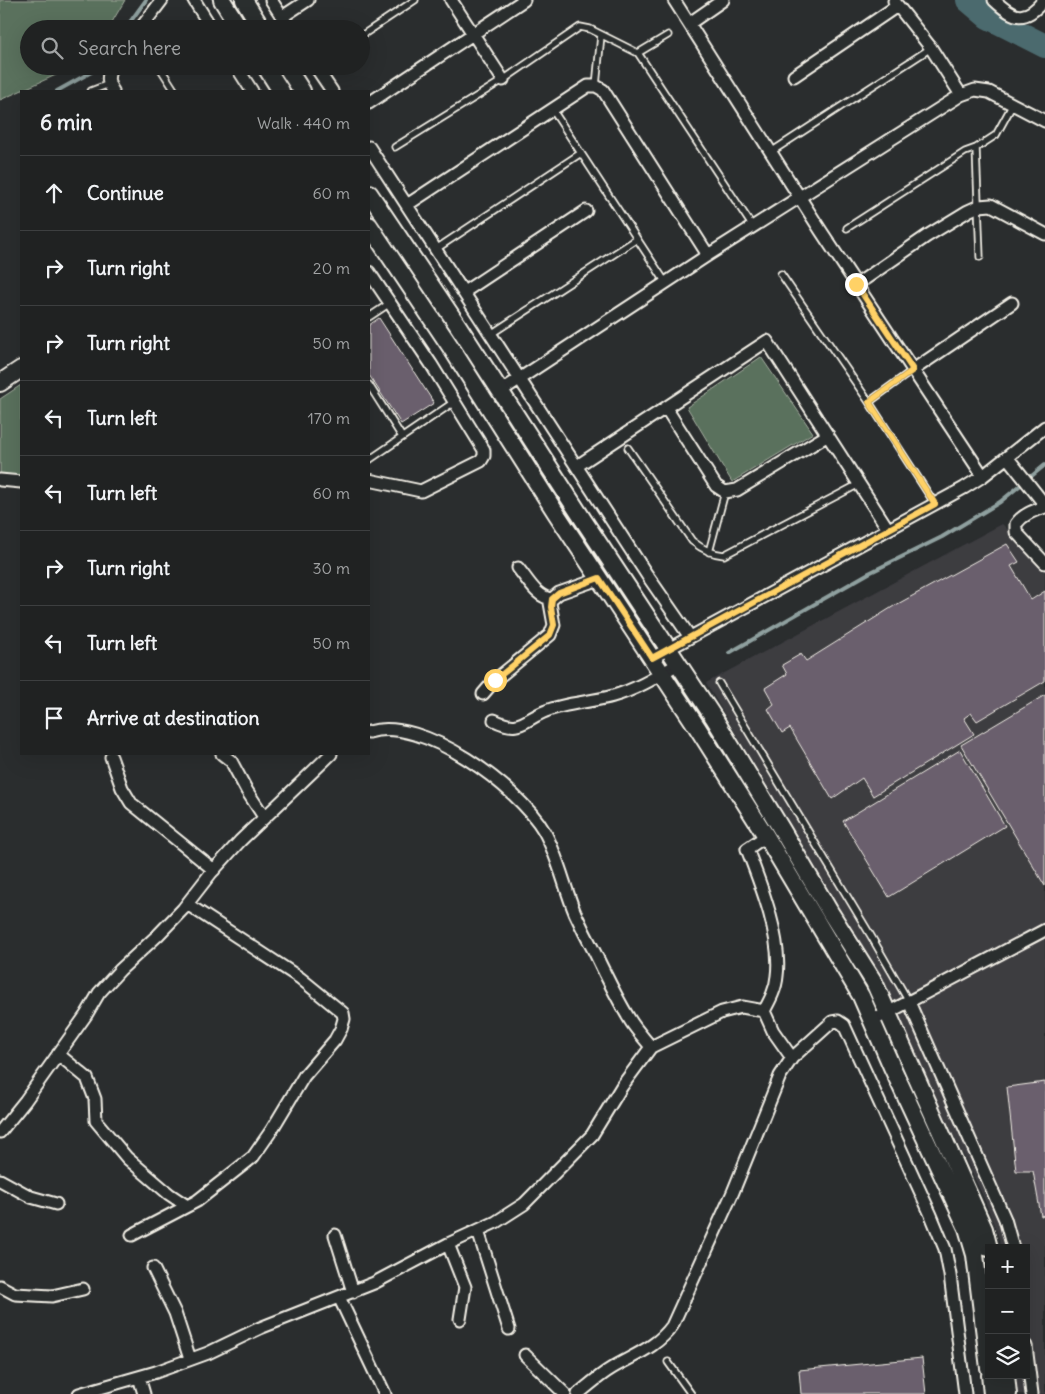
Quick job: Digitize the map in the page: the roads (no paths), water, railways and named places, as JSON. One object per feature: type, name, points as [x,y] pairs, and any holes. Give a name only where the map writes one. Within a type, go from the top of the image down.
[{"type":"street","points":[[147,20],[162,0]]},
{"type":"street","points":[[194,0],[206,20]]},
{"type":"street","points":[[222,0],[234,20]]},
{"type":"street","points":[[244,0],[256,20]]},
{"type":"street","points":[[271,0],[284,20]]},
{"type":"street","points":[[282,17],[308,0]]},
{"type":"street","points":[[451,0],[503,80]]},
{"type":"street","points":[[370,102],[524,0]]},
{"type":"street","points":[[674,0],[800,198],[983,476]]},
{"type":"street","points":[[690,23],[723,0]]},
{"type":"street","points":[[994,0],[1004,9],[1021,16],[1034,11],[1044,0]]},
{"type":"street","points":[[794,76],[895,3],[931,48],[961,95]]},
{"type":"street","points":[[108,75],[111,88]]},
{"type":"street","points":[[242,75],[251,90]]},
{"type":"street","points":[[271,75],[280,90]]},
{"type":"street","points":[[292,75],[301,90]]},
{"type":"street","points":[[322,75],[331,90]]},
{"type":"street","points":[[407,205],[588,86],[596,86],[603,90],[708,255]]},
{"type":"street","points":[[501,391],[708,255],[961,95],[975,90],[989,92],[1045,121]]},
{"type":"street","points":[[370,148],[647,575],[690,637]]},
{"type":"street","points":[[370,194],[501,391],[719,726],[874,982],[980,1220],[988,1244]]},
{"type":"street","points":[[856,284],[935,231],[980,206],[991,206],[1045,234]]},
{"type":"street","points":[[464,292],[586,211]]},
{"type":"street","points":[[370,226],[450,346],[662,673],[766,836],[861,996],[967,1228],[975,1255],[985,1336]]},
{"type":"street","points":[[370,273],[484,450],[484,456],[481,461],[421,491],[370,480]]},
{"type":"street","points":[[913,370],[1012,303]]},
{"type":"street","points":[[577,466],[767,341],[888,529]]},
{"type":"street","points":[[0,383],[20,370]]},
{"type":"street","points":[[666,408],[716,486],[725,492],[737,490],[828,435]]},
{"type":"street","points":[[652,658],[935,504],[1010,461],[1045,427]]},
{"type":"street","points":[[1010,461],[1043,504],[1021,517],[1016,524],[1016,532],[1045,564]]},
{"type":"street","points":[[0,480],[20,482]]},
{"type":"street","points":[[518,568],[538,594],[552,599]]},
{"type":"street","points":[[483,694],[495,680],[550,635],[554,625],[550,604],[552,599],[559,593],[599,578]]},
{"type":"street","points":[[494,720],[506,726],[518,726],[546,710],[613,696],[678,664]]},
{"type":"street","points":[[370,732],[398,729],[430,738],[468,759],[529,809],[544,832],[575,913],[609,981],[631,1021],[651,1047]]},
{"type":"street","points":[[223,755],[232,762],[264,817]]},
{"type":"street","points":[[313,755],[319,764]]},
{"type":"street","points":[[0,1132],[25,1101],[86,1015],[99,993],[120,970],[158,935],[187,904],[214,870],[264,817],[330,755]]},
{"type":"street","points":[[111,757],[122,788],[131,803],[214,870]]},
{"type":"street","points":[[764,1011],[773,995],[777,976],[778,956],[769,913],[747,849],[766,836]]},
{"type":"street","points":[[132,1235],[197,1201],[253,1157],[304,1076],[335,1040],[344,1019],[343,1013],[300,978],[187,904]]},
{"type":"street","points":[[872,1021],[1045,930]]},
{"type":"street","points":[[909,1002],[1005,1220],[1012,1244]]},
{"type":"street","points":[[79,1394],[139,1377],[208,1353],[260,1328],[374,1283],[448,1244],[496,1222],[524,1204],[586,1142],[622,1086],[651,1047],[722,1012],[742,1007],[764,1011]]},
{"type":"street","points":[[764,1011],[773,1031],[792,1058]]},
{"type":"street","points":[[578,1394],[611,1369],[653,1346],[664,1337],[672,1326],[733,1192],[780,1076],[792,1058],[832,1022],[838,1021],[844,1025],[931,1215],[944,1249],[950,1275],[965,1394]]},
{"type":"street","points":[[58,1054],[87,1078],[95,1099],[96,1121],[127,1158],[168,1194],[187,1206]]},
{"type":"street","points":[[0,1180],[31,1197],[56,1204]]},
{"type":"street","points":[[478,1231],[509,1329]]},
{"type":"street","points":[[335,1235],[353,1292]]},
{"type":"street","points":[[448,1244],[465,1287],[460,1319]]},
{"type":"street","points":[[153,1268],[175,1314],[190,1360]]},
{"type":"street","points":[[0,1286],[15,1294],[52,1296],[83,1289]]},
{"type":"street","points":[[339,1297],[385,1394]]},
{"type":"street","points":[[525,1355],[565,1394]]},
{"type":"street","points":[[139,1377],[144,1394]]},
{"type":"street","points":[[1030,1378],[1032,1394]]},
{"type":"street","points":[[990,1379],[992,1394]]},
{"type":"street","points":[[1006,1379],[1008,1394]]},
{"type":"lane","points":[[370,30],[415,0]]},
{"type":"lane","points":[[395,147],[503,80],[580,27],[590,29],[638,53],[753,227]]},
{"type":"lane","points":[[596,86],[601,35]]},
{"type":"lane","points":[[638,53],[668,35]]},
{"type":"lane","points":[[771,152],[931,48]]},
{"type":"lane","points":[[165,75],[174,90]]},
{"type":"lane","points":[[98,90],[111,88]]},
{"type":"lane","points":[[847,228],[965,152],[976,148],[996,135],[1013,104]]},
{"type":"lane","points":[[552,109],[666,283]]},
{"type":"lane","points":[[976,148],[980,206],[980,257]]},
{"type":"lane","points":[[436,249],[581,153]]},
{"type":"lane","points":[[491,334],[637,239]]},
{"type":"lane","points":[[781,274],[869,402],[935,504]]},
{"type":"lane","points":[[370,316],[390,303]]},
{"type":"lane","points":[[869,402],[913,370]]},
{"type":"lane","points":[[370,387],[402,437]]},
{"type":"lane","points":[[370,459],[454,402]]},
{"type":"lane","points":[[628,448],[692,541],[702,549],[724,555],[859,484]]},
{"type":"lane","points":[[709,552],[725,492]]},
{"type":"lane","points":[[719,683],[909,1002]]},
{"type":"lane","points":[[668,1362],[691,1394]]},
{"type":"waterway","points":[[132,20],[146,0]]},
{"type":"waterway","points":[[968,0],[988,17],[1045,46]]},
{"type":"waterway","points":[[59,90],[86,75]]},
{"type":"waterway","points":[[729,653],[869,573],[942,537],[1000,502],[1045,465]]}]
